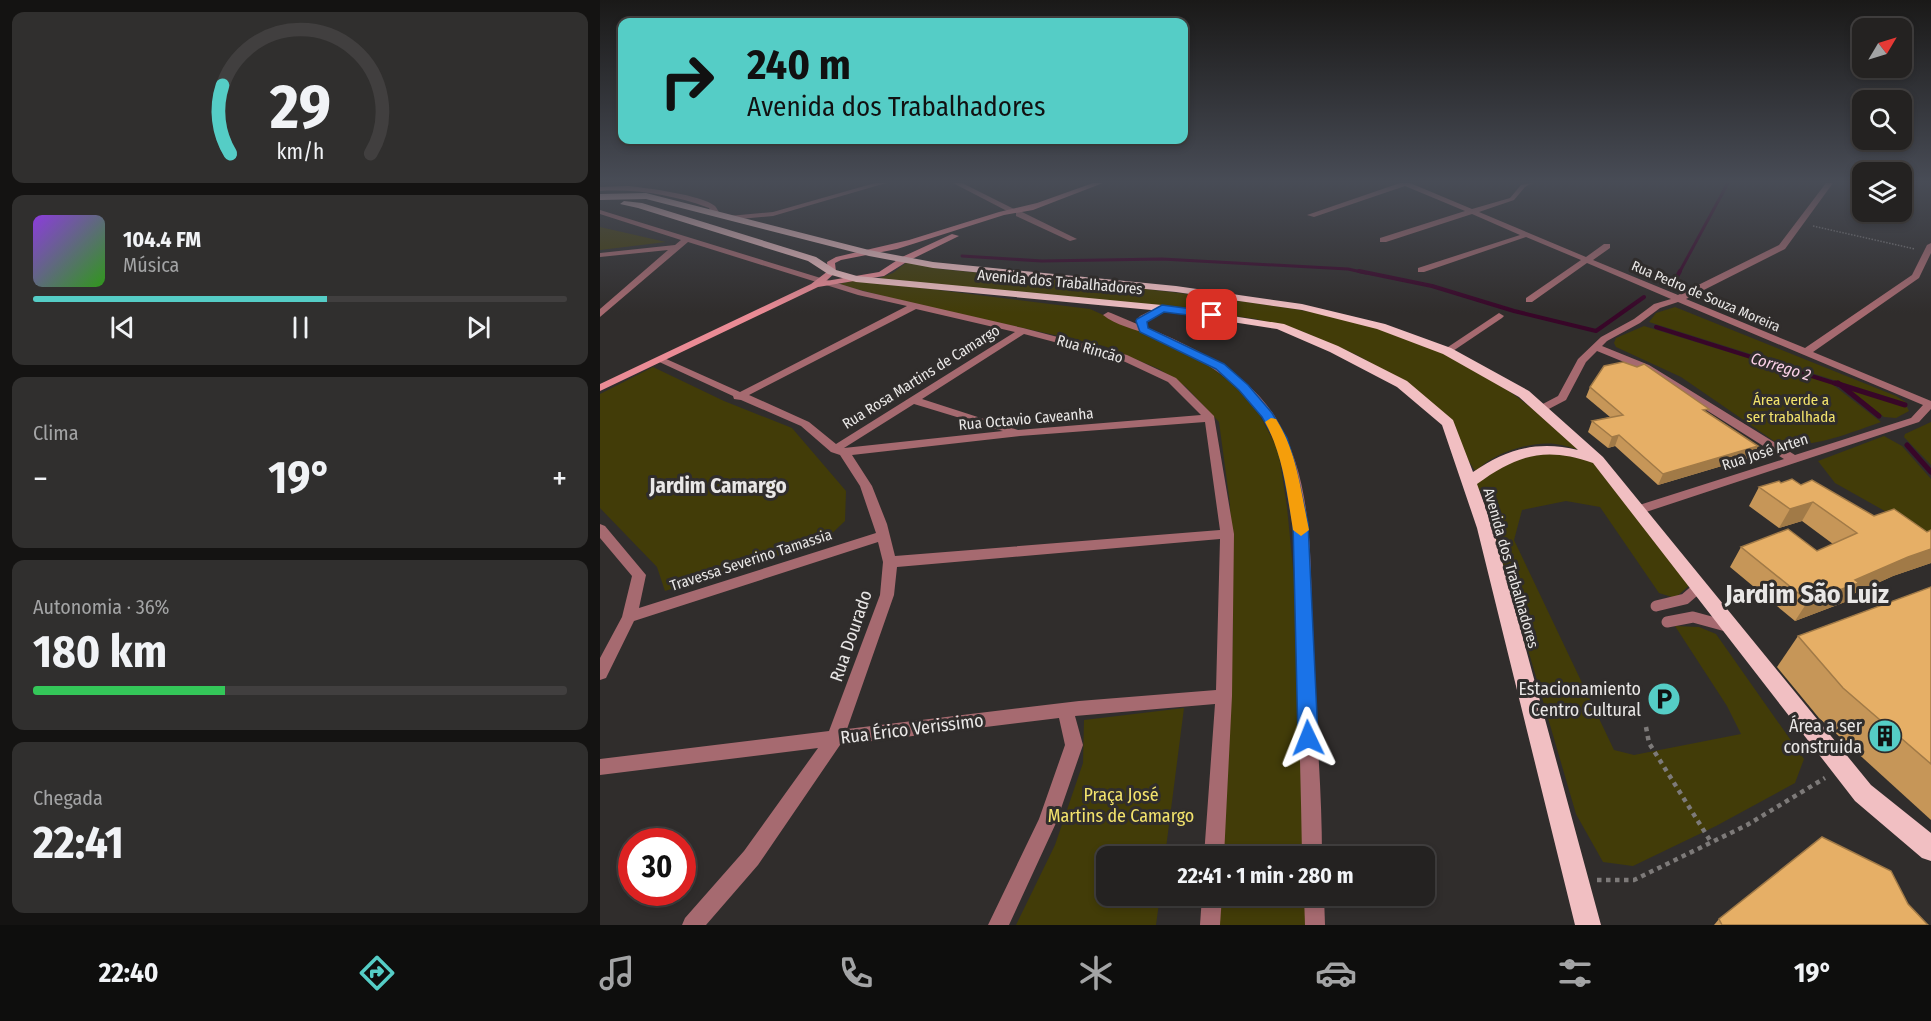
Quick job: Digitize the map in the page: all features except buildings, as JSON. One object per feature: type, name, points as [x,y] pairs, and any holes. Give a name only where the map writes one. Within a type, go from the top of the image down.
[{"type":"main road","name":"Avenida dos Trabalhadores","points":[[708,226],[812,258],[823,281],[856,279],[1162,308],[1280,327],[1334,349],[1402,384],[1448,423],[1485,528],[1588,925]]},
{"type":"main road","points":[[762,226],[869,253]]},
{"type":"main road","points":[[600,388],[823,281],[831,262],[841,257],[895,247],[965,226]]},
{"type":"main road","points":[[856,279],[880,274],[944,239],[976,226]]},
{"type":"main road","name":"Avenida dos Trabalhadores","points":[[869,253],[933,265],[1176,289],[1302,307],[1381,326],[1447,351],[1524,394],[1598,460],[1863,793],[1931,849]]},
{"type":"main road","points":[[1469,482],[1498,461],[1525,450],[1559,449],[1598,460]]},
{"type":"street","name":"Rua Rincão","points":[[649,226],[681,243],[913,307],[1023,331],[1123,357],[1172,381],[1210,418]]},
{"type":"street","points":[[1045,226],[1073,239]]},
{"type":"street","points":[[1383,240],[1427,226]]},
{"type":"street","name":"Rua Pedro de Souza Moreira","points":[[1505,226],[1931,404]]},
{"type":"street","points":[[1541,409],[1562,398],[1582,361],[1604,339],[1637,321],[1657,306],[1782,247],[1798,226]]},
{"type":"street","points":[[1421,270],[1526,235]]},
{"type":"street","points":[[600,255],[681,243]]},
{"type":"street","points":[[600,314],[681,243]]},
{"type":"street","points":[[1529,300],[1607,246]]},
{"type":"street","points":[[1806,352],[1916,276],[1930,248]]},
{"type":"street","points":[[738,397],[913,307]]},
{"type":"street","points":[[1144,330],[1141,321],[1143,318],[1162,308]]},
{"type":"street","points":[[1108,315],[1220,367],[1243,387],[1268,416],[1280,438],[1289,464],[1301,523],[1312,846]]},
{"type":"street","points":[[1447,351],[1499,316]]},
{"type":"street","name":"Rua Rosa Martins de Camargo","points":[[839,450],[1023,331]]},
{"type":"street","points":[[1596,347],[1645,367],[1791,458]]},
{"type":"street","name":"Rua Dourado","points":[[660,360],[738,397],[805,424],[839,450],[866,486],[890,562],[887,595],[835,738],[751,858],[692,925]]},
{"type":"street","points":[[914,400],[1020,433]]},
{"type":"street","name":"Rua José Arten","points":[[1638,510],[1791,458],[1916,420],[1931,404]]},
{"type":"street","points":[[1210,418],[1227,534],[1224,696],[1215,846]]},
{"type":"street","name":"Rua Octavio Caveanha","points":[[839,450],[1210,418]]},
{"type":"street","points":[[600,529],[639,575],[629,617],[600,673]]},
{"type":"street","points":[[890,562],[1227,534]]},
{"type":"street","name":"Travessa Severino Tamassia","points":[[629,617],[883,535]]},
{"type":"street","name":"Rua Érico Verissimo","points":[[600,767],[1065,710],[1224,696]]},
{"type":"street","points":[[998,925],[1047,823],[1074,745],[1065,710]]},
{"type":"street","points":[[1210,925],[1211,906]]},
{"type":"street","points":[[1314,906],[1315,925]]},
{"type":"lane","points":[[1656,606],[1677,603],[1693,597],[1699,587]]},
{"type":"lane","points":[[1666,622],[1693,617],[1721,623],[1733,630]]},
{"type":"path","points":[[1816,226],[1930,248]]},
{"type":"path","points":[[1646,727],[1649,743],[1711,842]]},
{"type":"path","points":[[1576,880],[1634,880],[1748,825],[1797,793],[1843,768]]},
{"type":"green space","points":[[600,227],[666,242],[600,250]]},
{"type":"green space","points":[[907,262],[940,269],[1119,286],[1225,299],[1282,307],[1366,324],[1420,342],[1484,375],[1533,409],[1582,451],[1555,444],[1535,444],[1491,459],[1476,472],[1466,457],[1453,422],[1414,388],[1357,355],[1301,331],[1256,319],[1170,307],[877,279],[893,273]]},
{"type":"green space","points":[[858,280],[1090,309],[1161,341],[1209,366],[1237,387],[1258,412],[1278,450],[1287,507],[1295,589],[1305,846],[1224,846],[1233,624],[1230,504],[1219,422],[1186,387],[1159,369],[1104,346],[905,302],[838,284]]},
{"type":"green space","name":"Área verde a ser trabalhada","points":[[1675,307],[1896,396],[1907,403],[1649,322],[1656,313]]},
{"type":"green space","name":"Área verde a ser trabalhada","points":[[1644,326],[1832,384],[1881,422],[1842,436],[1813,443],[1786,444],[1774,441],[1681,377],[1616,347],[1614,343],[1616,338]]},
{"type":"green space","points":[[653,367],[724,401],[792,428],[846,491],[845,521],[824,541],[665,591],[657,567],[600,508],[600,394]]},
{"type":"green space","name":"Área verde a ser trabalhada","points":[[1846,387],[1907,407],[1909,411],[1896,418],[1884,417]]},
{"type":"green space","points":[[1931,422],[1931,465],[1904,437],[1905,434]]},
{"type":"green space","name":"Área verde a ser trabalhada","points":[[1884,436],[1902,446],[1931,479],[1931,537],[1835,483],[1818,461]]},
{"type":"green space","points":[[1538,453],[1565,454],[1593,461],[1691,584],[1675,598],[1659,593],[1600,507],[1566,501],[1522,510],[1514,540],[1614,750],[1634,755],[1741,734],[1727,706],[1675,626],[1699,627],[1716,634],[1804,759],[1795,783],[1716,826],[1633,866],[1603,862],[1576,814],[1483,495],[1475,483],[1508,463]]},
{"type":"green space","name":"Praça José Martins de Camargo","points":[[1184,708],[1166,846],[1096,846],[1096,906],[1159,906],[1156,925],[1016,925],[1055,845],[1083,763],[1084,720]]},
{"type":"green space","points":[[1219,906],[1307,906],[1308,925],[1218,925]]},
{"type":"waterway","points":[[1679,273],[1704,226]]},
{"type":"waterway","points":[[962,256],[1042,261],[1162,259],[1348,269],[1366,273]]},
{"type":"waterway","points":[[1359,271],[1432,286],[1514,311],[1596,331],[1644,297]]},
{"type":"waterway","points":[[1672,286],[1680,271]]},
{"type":"waterway","name":"Corrego 2","points":[[1656,327],[1839,384]]},
{"type":"waterway","name":"Corrego 2","points":[[1835,383],[1839,384]]},
{"type":"waterway","name":"Corrego 2","points":[[1839,384],[1838,383],[1840,385]]},
{"type":"waterway","name":"Corrego 2","points":[[1840,385],[1905,405]]},
{"type":"waterway","points":[[1840,385],[1879,416]]},
{"type":"waterway","points":[[1907,445],[1931,472]]},
{"type":"slow traffic","points":[[1271,422],[1280,438],[1289,464],[1301,530]]},
{"type":"place","name":"Estacionamiento Centro Cultural","points":[[1664,699]]},
{"type":"place","name":"Área a ser construida","points":[[1885,736]]},
{"type":"district","name":"Jardim Camargo","points":[[718,486]]},
{"type":"district","name":"Jardim São Luiz","points":[[1807,594]]},
{"type":"route","points":[[1212,315],[1162,308],[1141,321],[1144,330],[1220,367],[1243,387],[1268,416],[1280,438],[1289,464],[1301,523],[1308,738]]}]
